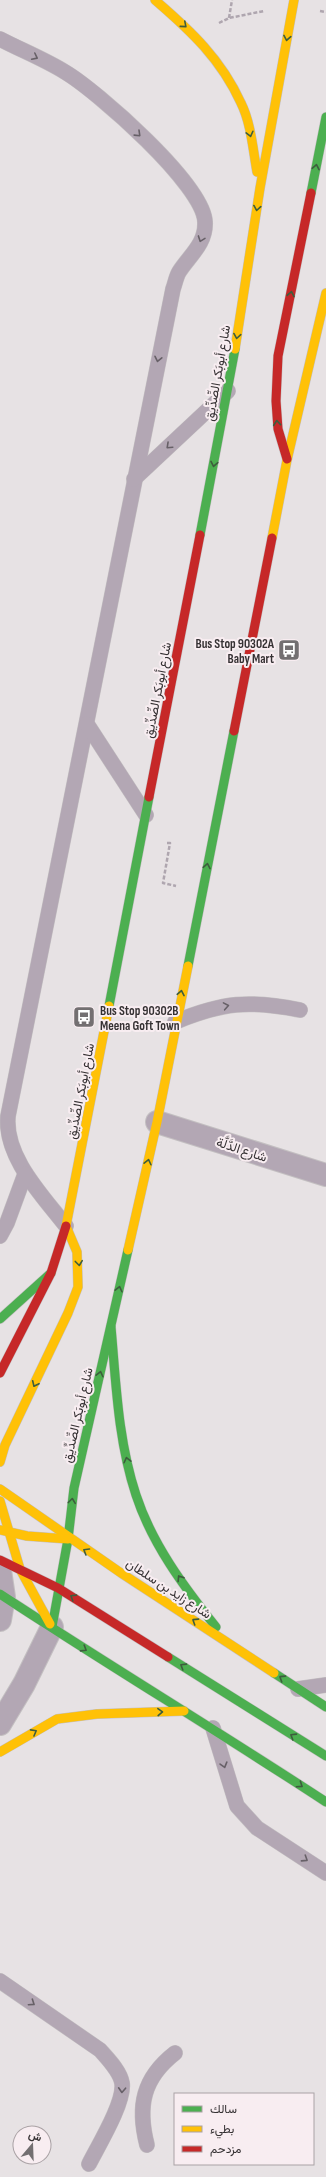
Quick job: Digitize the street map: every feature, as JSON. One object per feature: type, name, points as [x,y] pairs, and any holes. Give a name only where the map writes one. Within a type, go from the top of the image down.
[{"type":"main road","points":[[154,0],[196,35],[220,65],[242,104],[252,138],[260,188]]},
{"type":"main road","name":"شارع أبوبَكر الصِّدِّيق","points":[[0,1372],[51,1273],[66,1226],[228,391],[260,188],[294,2]]},
{"type":"main road","points":[[287,460],[278,429],[276,401],[278,356],[326,117]]},
{"type":"main road","name":"شارع أبوبَكر الصِّدِّيق","points":[[52,1627],[68,1540],[74,1488],[157,1122],[287,460],[326,293]]},
{"type":"main road","points":[[0,1462],[5,1445],[68,1313],[78,1286],[80,1270],[77,1252],[66,1226]]},
{"type":"main road","points":[[0,1320],[51,1273]]},
{"type":"main road","points":[[111,1327],[120,1418],[126,1452],[145,1518],[165,1554],[192,1596],[228,1642]]},
{"type":"main road","name":"شارع زايد بن سلطان","points":[[0,1489],[68,1540],[118,1570],[326,1708]]},
{"type":"main road","points":[[0,1500],[10,1570]]},
{"type":"main road","points":[[4,1531],[27,1536],[68,1540]]},
{"type":"main road","points":[[0,1560],[10,1570],[52,1627]]},
{"type":"main road","points":[[10,1570],[58,1588],[326,1756]]},
{"type":"main road","points":[[2,1595],[213,1728],[326,1802]]},
{"type":"main road","points":[[0,1752],[57,1719],[97,1714],[184,1711]]},
{"type":"street","name":"شارع الدَّلَّة","points":[[157,1122],[326,1175]]},
{"type":"street","points":[[0,1620],[2,1595],[10,1570]]},
{"type":"street","points":[[0,1724],[24,1684],[52,1627]]},
{"type":"lane","points":[[0,39],[65,72],[102,98],[175,169],[192,191],[205,221],[203,236],[198,248],[178,274],[173,289],[4,1138],[25,1174],[66,1226]]},
{"type":"lane","points":[[134,479],[228,391]]},
{"type":"lane","points":[[86,724],[146,815]]},
{"type":"lane","points":[[176,1022],[205,1010],[236,1004],[268,1004],[300,1010]]},
{"type":"lane","points":[[0,1236],[7,1223],[25,1174]]},
{"type":"lane","points":[[298,1689],[326,1684]]},
{"type":"lane","points":[[213,1728],[237,1806],[257,1828],[326,1873]]},
{"type":"lane","points":[[0,1981],[100,2050],[113,2064],[122,2082],[122,2098],[89,2164]]},
{"type":"lane","points":[[147,2145],[142,2119],[145,2094],[156,2071],[175,2053]]},
{"type":"path","points":[[229,18],[232,0]]},
{"type":"path","points":[[196,35],[229,18],[294,2],[326,12]]},
{"type":"path","points":[[141,838],[170,843],[163,883],[202,891]]},
{"type":"traffic: fast","points":[[311,193],[326,117]]},
{"type":"traffic: fast","points":[[200,535],[235,349]]},
{"type":"traffic: fast","points":[[188,966],[234,731]]},
{"type":"traffic: fast","points":[[109,1006],[149,797]]},
{"type":"traffic: fast","points":[[52,1627],[68,1539],[74,1488],[128,1250]]},
{"type":"traffic: fast","points":[[0,1319],[51,1273]]},
{"type":"traffic: fast","points":[[111,1327],[121,1433],[136,1495],[160,1548],[181,1581],[216,1627]]},
{"type":"traffic: fast","points":[[0,1594],[326,1802]]},
{"type":"traffic: fast","points":[[168,1657],[326,1756]]},
{"type":"traffic: fast","points":[[274,1673],[326,1707]]},
{"type":"traffic: slow","points":[[155,0],[181,23],[204,47],[233,87],[247,119],[257,172]]},
{"type":"traffic: slow","points":[[235,349],[260,188],[294,0]]},
{"type":"traffic: slow","points":[[272,538],[287,460],[326,293]]},
{"type":"traffic: slow","points":[[128,1250],[157,1122],[188,966]]},
{"type":"traffic: slow","points":[[66,1226],[109,1006]]},
{"type":"traffic: slow","points":[[0,1462],[5,1445],[68,1313],[78,1287],[77,1252],[66,1226]]},
{"type":"traffic: slow","points":[[0,1489],[121,1573],[274,1673]]},
{"type":"traffic: slow","points":[[0,1501],[20,1569],[50,1624]]},
{"type":"traffic: slow","points":[[0,1530],[27,1536],[68,1539]]},
{"type":"traffic: slow","points":[[0,1752],[57,1719],[97,1714],[184,1711]]},
{"type":"traffic: jam","points":[[287,459],[278,429],[276,401],[278,356],[311,193]]},
{"type":"traffic: jam","points":[[149,797],[200,535]]},
{"type":"traffic: jam","points":[[234,731],[272,538]]},
{"type":"traffic: jam","points":[[0,1373],[51,1273],[66,1226]]},
{"type":"traffic: jam","points":[[0,1560],[58,1588],[168,1657]]},
{"type":"place","name":"Bus Stop 90302A Baby Mart","points":[[289,650]]},
{"type":"place","name":"Bus Stop 90302B Meena Goft Town","points":[[84,1017]]}]
